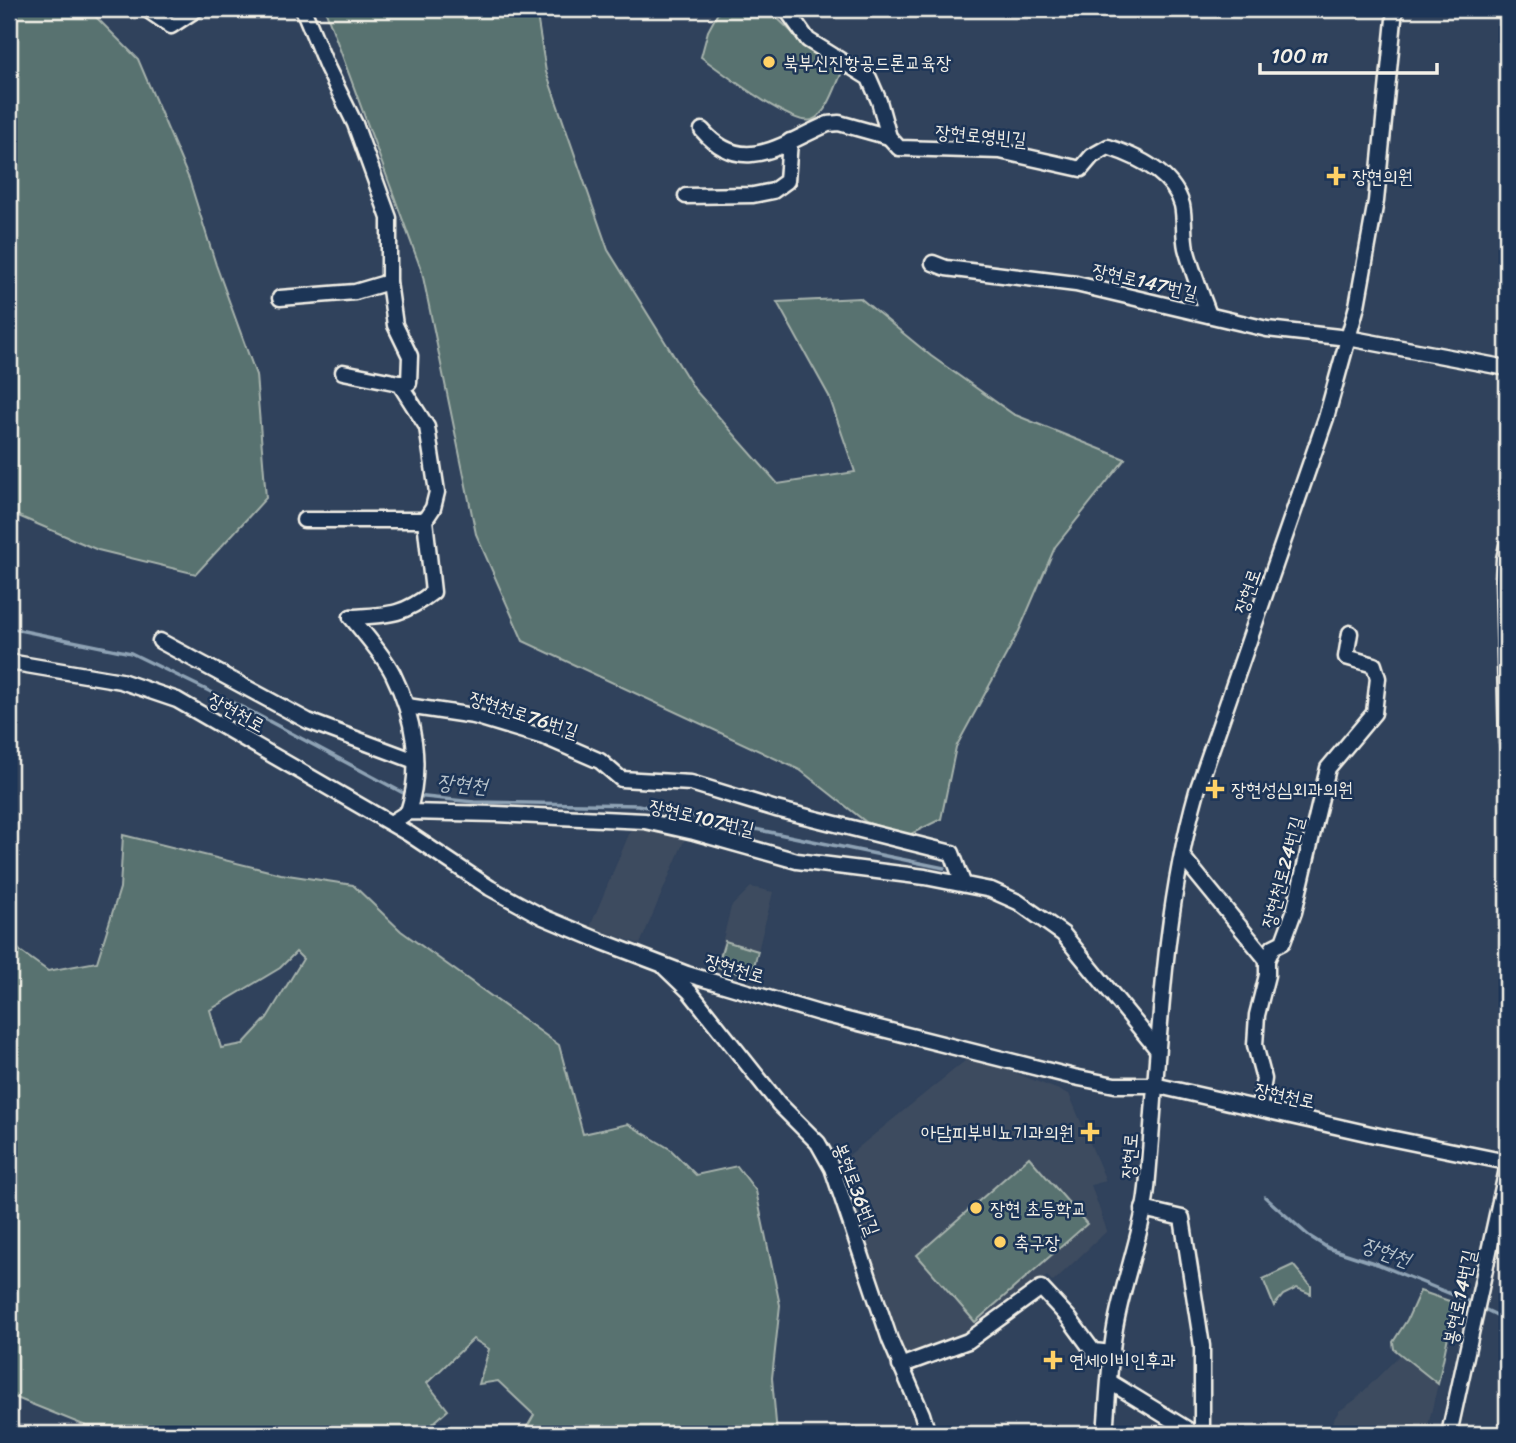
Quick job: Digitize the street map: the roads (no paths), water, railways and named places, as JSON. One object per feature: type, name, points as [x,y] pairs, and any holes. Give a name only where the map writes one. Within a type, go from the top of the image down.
[{"type":"street","points":[[146,9],[171,26],[197,9]]},
{"type":"street","points":[[303,9],[355,124],[389,218],[389,282],[395,325],[410,356],[409,383],[343,372]]},
{"type":"street","points":[[786,9],[808,40],[869,78],[889,137]]},
{"type":"street","name":"장현로","points":[[1105,1434],[1115,1330],[1146,1191],[1153,1085],[1182,856],[1197,791],[1322,431],[1357,306],[1376,201],[1395,9]]},
{"type":"street","points":[[702,130],[709,139],[733,154],[746,155],[764,151],[828,124],[839,122],[889,137]]},
{"type":"street","name":"장현로영빈길","points":[[889,137],[899,148],[1000,151],[1081,169],[1092,156],[1108,147],[1157,170],[1182,204],[1185,246],[1209,315]]},
{"type":"street","points":[[686,196],[753,195],[773,191],[787,181],[790,141]]},
{"type":"street","name":"장현로147번길","points":[[933,263],[946,268],[1076,284],[1268,329],[1348,338]]},
{"type":"street","points":[[280,298],[355,292],[389,282]]},
{"type":"street","points":[[1348,338],[1507,368]]},
{"type":"street","points":[[391,823],[409,808],[417,777],[407,706],[392,672],[351,617],[390,615],[415,607],[433,592],[425,520],[433,508],[438,492],[427,427],[399,383]]},
{"type":"street","points":[[304,520],[425,520]]},
{"type":"street","points":[[1507,546],[1503,580],[1507,743]]},
{"type":"street","name":"장현천로24번길","points":[[1259,1108],[1264,1079],[1255,1045],[1256,1025],[1268,975],[1267,960],[1273,947],[1283,942],[1294,912],[1328,768],[1374,713],[1378,678],[1374,665],[1346,657],[1350,633]]},
{"type":"street","points":[[160,641],[308,721],[415,761]]},
{"type":"street","name":"장현천로","points":[[9,662],[121,681],[177,700],[391,823],[490,888],[543,917],[661,964],[690,983],[1074,1077],[1115,1085],[1153,1085],[1375,1135],[1507,1161]]},
{"type":"street","name":"장현천로76번길","points":[[407,706],[474,716],[547,738],[600,761],[621,779]]},
{"type":"street","name":"장현로107번길","points":[[621,779],[691,783],[776,810],[952,853],[963,883]]},
{"type":"street","name":"장현로107번길","points":[[409,808],[645,821],[797,861],[963,883],[991,890],[1018,902],[1063,934],[1157,1049]]},
{"type":"street","points":[[1182,856],[1267,960]]},
{"type":"street","name":"봉현로36번길","points":[[690,983],[779,1104],[818,1143],[832,1168],[900,1366],[928,1434]]},
{"type":"street","name":"봉현로14번길","points":[[1449,1434],[1507,1169]]},
{"type":"street","points":[[1143,1209],[1182,1218],[1202,1346],[1202,1434]]},
{"type":"street","points":[[900,1366],[968,1341],[1041,1288],[1068,1317],[1093,1351],[1113,1353]]},
{"type":"street","points":[[1110,1382],[1195,1434]]},
{"type":"waterway","name":"장현천","points":[[9,628],[131,653],[250,711],[407,795]]},
{"type":"waterway","name":"장현천","points":[[415,796],[474,802],[638,805],[944,868]]},
{"type":"waterway","name":"장현천","points":[[1265,1197],[1309,1236],[1328,1248],[1377,1264],[1473,1303]]},
{"type":"waterway","name":"장현천","points":[[1480,1307],[1507,1320]]},
{"type":"place","name":"북부신진항공드론교육장","points":[[769,62]]},
{"type":"place","name":"장현의원","points":[[1336,176]]},
{"type":"place","name":"장현성심외과의원","points":[[1215,789]]},
{"type":"place","name":"아담피부비뇨기과의원","points":[[1090,1132]]},
{"type":"place","name":"장현 초등학교","points":[[976,1208]]},
{"type":"place","name":"축구장","points":[[1000,1242]]},
{"type":"place","name":"연세이비인후과","points":[[1053,1360]]}]
